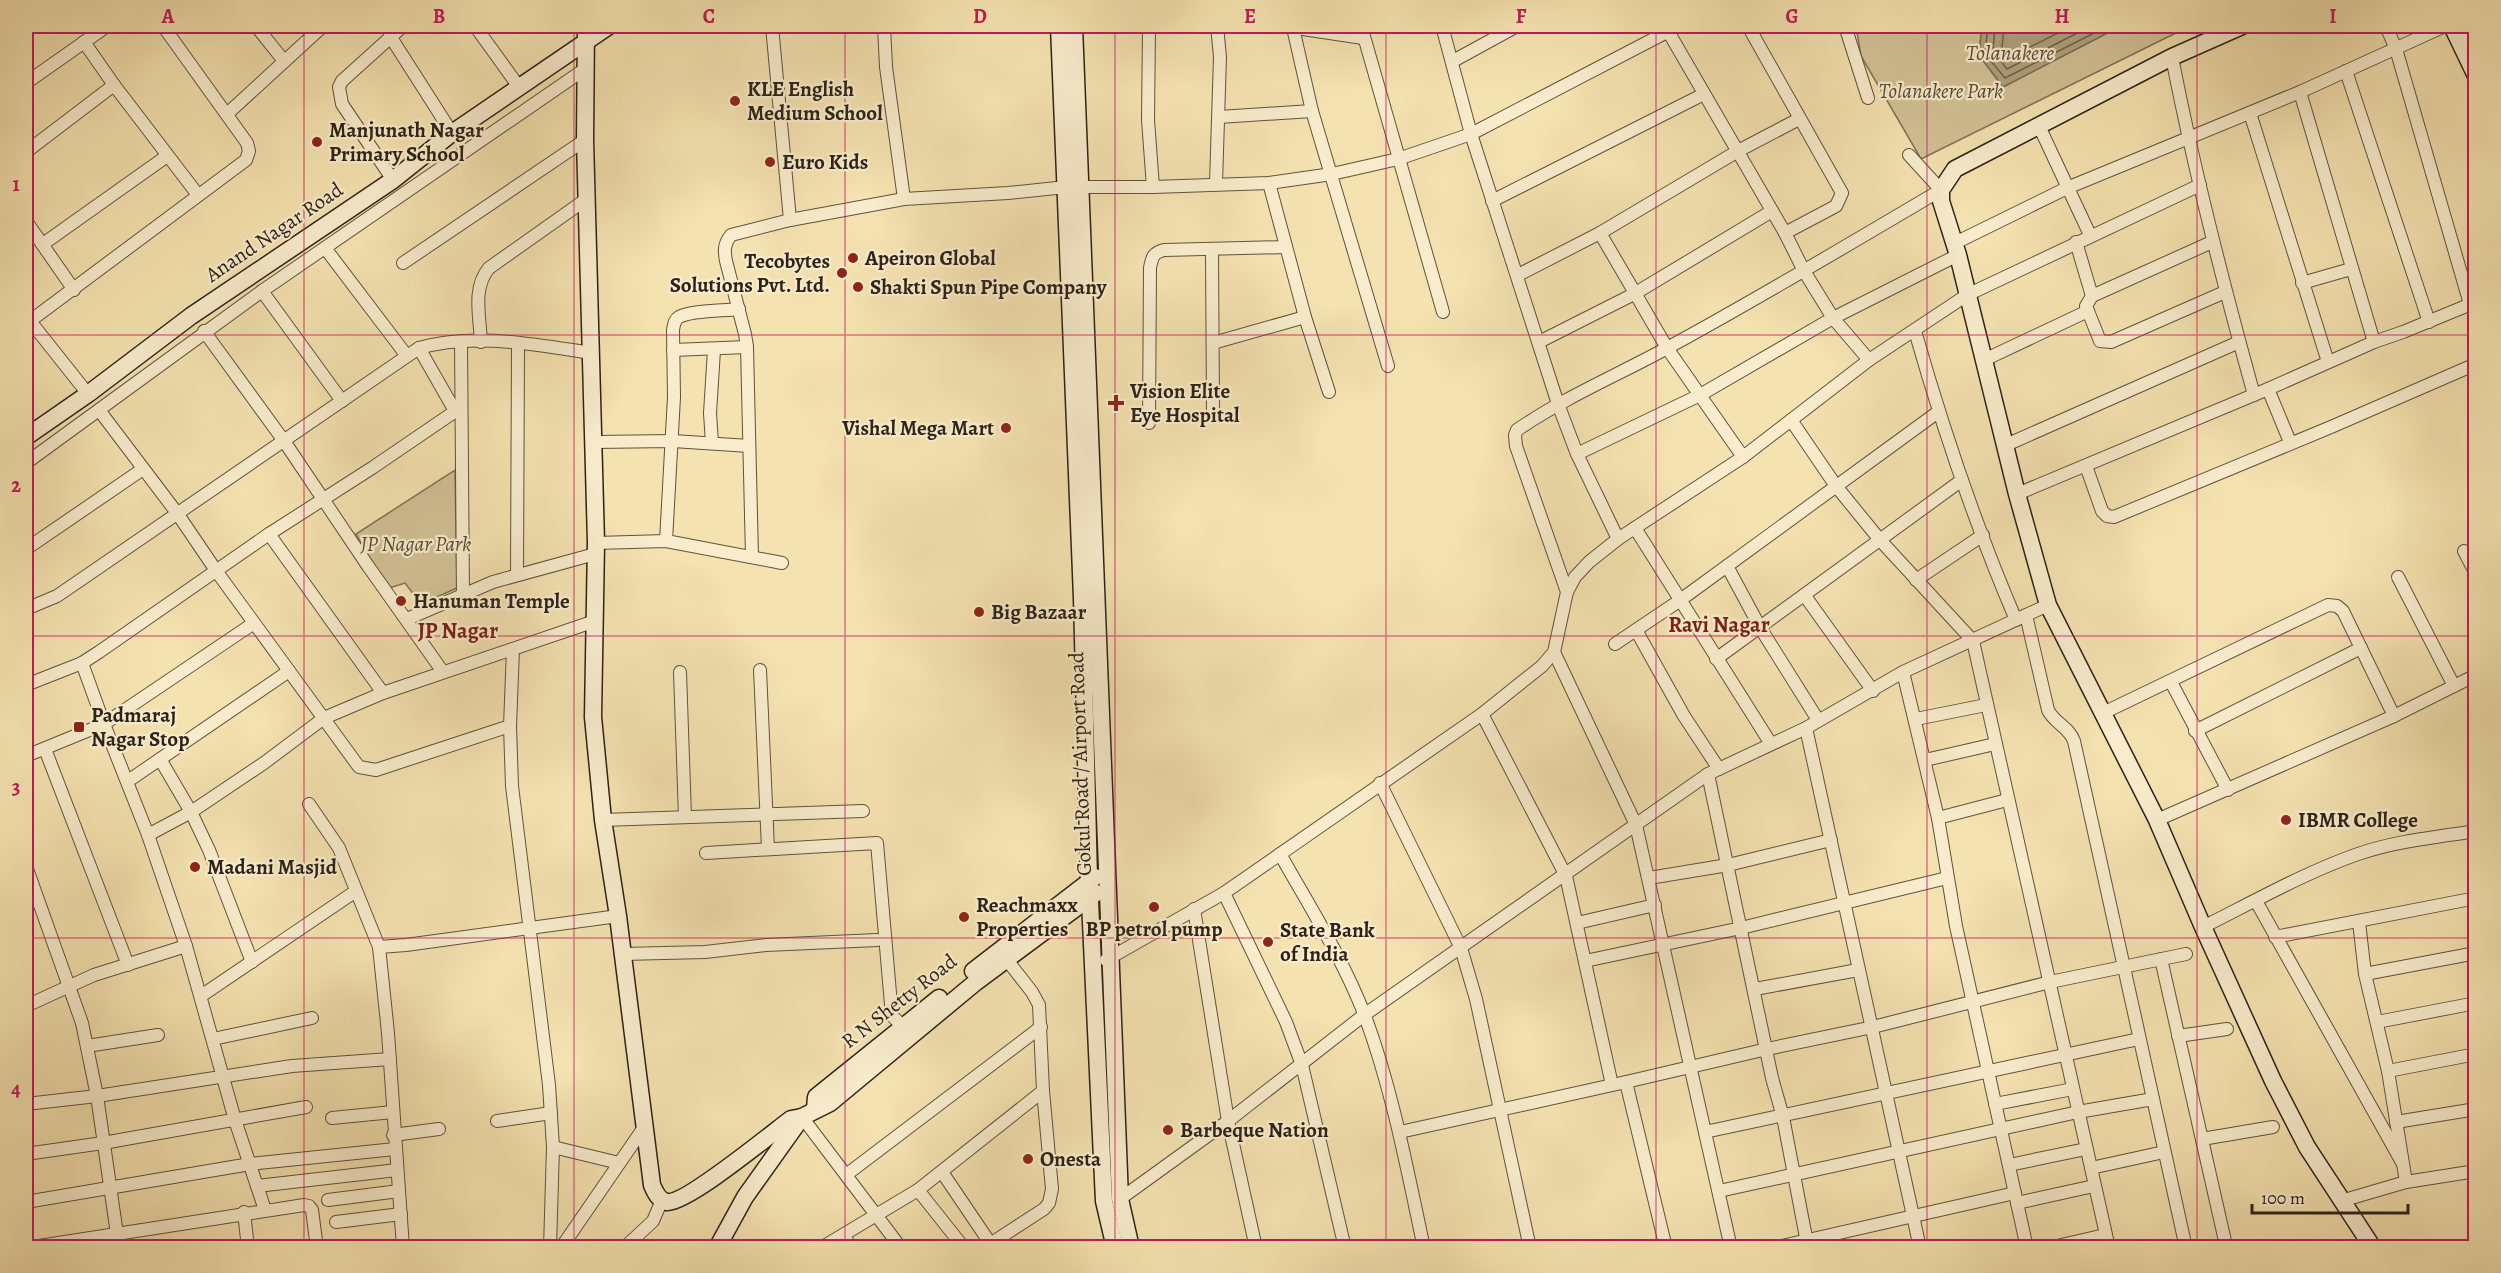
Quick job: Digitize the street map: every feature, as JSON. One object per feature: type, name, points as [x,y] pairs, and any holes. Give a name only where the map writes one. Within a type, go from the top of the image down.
[{"type":"street","points":[[26,83],[107,26]]},
{"type":"street","points":[[88,394],[27,320],[74,290],[246,160],[249,152],[247,143],[163,26]]},
{"type":"street","points":[[256,26],[284,61]]},
{"type":"street","points":[[227,114],[323,26]]},
{"type":"street","points":[[393,180],[342,104],[339,87],[342,81],[403,26]]},
{"type":"street","points":[[475,26],[519,87]]},
{"type":"street","name":"Anand Nagar Road","points":[[26,437],[88,394],[191,316],[393,180],[452,133],[519,87],[586,33],[609,26]]},
{"type":"street","points":[[772,26],[790,220]]},
{"type":"street","points":[[884,26],[886,67],[904,199]]},
{"type":"street","name":"Gokul Road / Airport Road","points":[[1059,26],[1074,187],[1120,1199],[1131,1248]]},
{"type":"street","name":"Gokul Road / Airport Road","points":[[1074,26],[1074,187],[1090,888],[1104,1202],[1115,1248]]},
{"type":"street","points":[[1149,26],[1148,120],[1153,187]]},
{"type":"street","points":[[1216,183],[1220,57],[1217,26]]},
{"type":"street","points":[[1443,26],[1471,134],[1558,404],[1577,454],[1618,539]]},
{"type":"street","points":[[1453,61],[1517,26]]},
{"type":"street","points":[[1748,26],[1842,193],[1836,206],[1785,233]]},
{"type":"street","points":[[1845,26],[1868,98]]},
{"type":"street","points":[[1567,592],[1516,446],[1517,430],[1558,404],[1668,348],[1941,190],[1955,169],[2172,57],[2242,26]]},
{"type":"street","points":[[2017,494],[2374,342],[2473,303],[2396,49],[2386,26]]},
{"type":"street","points":[[1577,454],[1700,395],[2067,188],[2300,92],[2445,26]]},
{"type":"street","points":[[2452,26],[2475,76]]},
{"type":"street","points":[[2467,26],[2475,44]]},
{"type":"street","points":[[1388,366],[1288,27],[1362,32],[1443,312]]},
{"type":"street","points":[[752,557],[747,347],[724,250],[726,241],[731,235],[790,220],[904,199],[1008,194],[1074,187],[1269,183],[1332,174],[1398,159],[1471,134],[1666,29],[1785,233],[1804,271],[1833,318],[1869,360]]},
{"type":"street","points":[[586,33],[585,140],[596,548],[593,717],[603,820],[618,916],[652,1185],[662,1200],[668,1202],[676,1200],[695,1191],[791,1119],[809,1113],[846,1175],[901,1248]]},
{"type":"street","points":[[390,36],[452,133]]},
{"type":"street","points":[[84,42],[198,195]]},
{"type":"street","points":[[2172,57],[2212,242],[2254,395]]},
{"type":"street","points":[[26,463],[262,291],[585,69]]},
{"type":"street","points":[[2346,71],[2429,322]]},
{"type":"street","points":[[26,152],[114,85]]},
{"type":"street","points":[[2300,92],[2374,342]]},
{"type":"street","points":[[1492,201],[1704,94]]},
{"type":"street","points":[[1219,117],[1312,111]]},
{"type":"street","points":[[2250,112],[2328,363]]},
{"type":"street","points":[[1518,275],[1600,233],[1738,151],[1799,119]]},
{"type":"street","points":[[2039,126],[2090,235]]},
{"type":"street","points":[[403,263],[585,140]]},
{"type":"street","points":[[1909,155],[1941,190],[1941,201],[1957,249],[2017,494],[2048,604],[2157,820],[2273,1082],[2307,1147],[2373,1248]]},
{"type":"street","points":[[43,244],[167,156]]},
{"type":"street","points":[[1269,183],[1305,317],[1329,392]]},
{"type":"street","points":[[1095,966],[1224,893],[1482,714],[1542,666],[1554,652],[1567,592],[1575,577],[1618,539],[1743,457],[1869,360],[1967,295],[2200,185]]},
{"type":"street","points":[[481,342],[478,290],[481,277],[489,268],[588,198]]},
{"type":"street","points":[[1539,342],[1634,294],[1772,211]]},
{"type":"street","points":[[26,221],[74,290]]},
{"type":"street","points":[[1600,233],[1668,348],[1743,457]]},
{"type":"street","points":[[2076,242],[2092,296]]},
{"type":"street","points":[[2212,242],[2092,296],[2086,306],[2100,341],[2110,342],[2225,292]]},
{"type":"street","points":[[1149,423],[1150,267],[1152,256],[1164,250],[1286,246]]},
{"type":"street","points":[[325,248],[407,356]]},
{"type":"street","points":[[1212,249],[1213,410]]},
{"type":"street","points":[[2302,283],[2352,269]]},
{"type":"street","points":[[262,291],[342,401]]},
{"type":"street","points":[[666,541],[673,441],[673,330],[675,321],[680,317],[738,309]]},
{"type":"street","points":[[1984,360],[2088,311]]},
{"type":"street","points":[[1213,343],[1305,317]]},
{"type":"street","points":[[1915,331],[1938,412],[1983,535],[2021,618],[2048,710],[2074,741],[2186,1248]]},
{"type":"street","points":[[204,332],[284,441],[368,566],[444,672]]},
{"type":"street","points":[[26,609],[57,596],[419,348],[439,342],[518,343],[592,353]]},
{"type":"street","points":[[461,342],[457,409],[463,594]]},
{"type":"street","points":[[2006,445],[2239,342]]},
{"type":"street","points":[[517,575],[518,343]]},
{"type":"street","points":[[673,350],[747,347]]},
{"type":"street","points":[[419,348],[457,409]]},
{"type":"street","points":[[712,443],[710,413],[714,350]]},
{"type":"street","points":[[2086,466],[2102,512],[2107,516],[2114,516],[2331,427],[2475,364]]},
{"type":"street","points":[[2268,389],[2290,442]]},
{"type":"street","points":[[26,685],[82,663],[269,534],[325,500],[457,409]]},
{"type":"street","points":[[99,410],[177,513],[353,762],[359,767],[376,770],[510,726]]},
{"type":"street","points":[[1615,644],[1679,601],[1938,412]]},
{"type":"street","points":[[1791,420],[1836,486],[1880,540],[1973,641],[2109,1248]]},
{"type":"street","points":[[594,441],[673,441],[749,446]]},
{"type":"street","points":[[26,549],[142,469]]},
{"type":"street","points":[[1716,659],[1761,629],[1962,480]]},
{"type":"street","points":[[1635,528],[1771,744]]},
{"type":"street","points":[[269,534],[383,693]]},
{"type":"street","points":[[1916,580],[1983,535]]},
{"type":"street","points":[[407,619],[463,594],[596,548],[666,541],[782,564]]},
{"type":"street","points":[[2464,551],[2475,574]]},
{"type":"street","points":[[1727,566],[1761,629],[1818,720]]},
{"type":"street","points":[[2398,577],[2454,686]]},
{"type":"street","points":[[1806,596],[1873,692]]},
{"type":"street","points":[[1120,1199],[1228,1121],[1364,1015],[1713,772],[1806,728],[1873,692],[1903,672],[2048,604]]},
{"type":"street","points":[[2103,713],[2328,605],[2337,606],[2343,611],[2394,716]]},
{"type":"street","points":[[148,835],[191,812],[275,756],[324,718],[383,693],[596,621]]},
{"type":"street","points":[[26,756],[104,724],[254,623]]},
{"type":"street","points":[[1636,630],[1713,772],[1728,865],[1783,1117],[1807,1244]]},
{"type":"street","points":[[2195,730],[2361,648]]},
{"type":"street","points":[[513,649],[510,726],[512,786],[551,1113],[553,1147],[550,1248]]},
{"type":"street","points":[[1554,652],[1636,825],[1731,1248]]},
{"type":"street","points":[[82,663],[148,835],[186,946],[235,1120],[265,1210]]},
{"type":"street","points":[[760,670],[768,849]]},
{"type":"street","points":[[128,781],[289,671]]},
{"type":"street","points":[[680,672],[685,817]]},
{"type":"street","points":[[1903,672],[1938,818],[1947,879],[2027,1248]]},
{"type":"street","points":[[2157,820],[2394,716],[2475,675]]},
{"type":"street","points":[[2171,682],[2228,790]]},
{"type":"street","points":[[1916,719],[1986,705]]},
{"type":"street","points":[[1482,714],[1566,876],[1612,1085]]},
{"type":"street","points":[[1806,728],[1920,1248]]},
{"type":"street","points":[[1924,760],[1995,744]]},
{"type":"street","points":[[45,749],[128,965]]},
{"type":"street","points":[[160,759],[191,812],[209,850],[252,962]]},
{"type":"street","points":[[1380,783],[1461,948],[1476,999],[1530,1248]]},
{"type":"street","points":[[1938,818],[2007,800]]},
{"type":"street","points":[[309,804],[339,848],[379,947],[390,1059],[393,1136],[403,1248]]},
{"type":"street","points":[[603,820],[863,811]]},
{"type":"street","points":[[2203,927],[2359,854],[2411,841],[2475,831]]},
{"type":"street","points":[[1648,878],[1728,865],[1831,840]]},
{"type":"street","points":[[706,853],[877,843],[892,1016],[907,1030]]},
{"type":"street","points":[[1280,854],[1343,967],[1364,1015],[1385,1075],[1400,1132],[1424,1248]]},
{"type":"street","points":[[26,866],[69,985],[87,1046],[112,1187],[119,1248]]},
{"type":"street","name":"R N Shetty Road","points":[[717,1248],[745,1197],[809,1113],[816,1096],[1012,951],[1090,888],[1107,878]]},
{"type":"street","points":[[1586,961],[1741,928],[1947,879]]},
{"type":"street","points":[[201,996],[356,891]]},
{"type":"street","points":[[1224,893],[1286,1022],[1302,1065],[1346,1248]]},
{"type":"street","points":[[2275,937],[2475,898]]},
{"type":"street","points":[[2256,901],[2403,1164]]},
{"type":"street","points":[[1577,923],[1654,905]]},
{"type":"street","points":[[1194,909],[1228,1121],[1256,1248]]},
{"type":"street","points":[[379,947],[618,916]]},
{"type":"street","points":[[2359,922],[2365,974],[2388,1071],[2406,1182]]},
{"type":"street","points":[[623,954],[705,952],[766,945],[877,940]]},
{"type":"street","points":[[26,1006],[69,985],[186,946]]},
{"type":"street","points":[[942,1172],[987,1245],[1044,1209],[1049,1203],[1052,1189],[1042,1091],[1041,1027],[1036,998],[1012,951]]},
{"type":"street","points":[[2365,974],[2475,953]]},
{"type":"street","points":[[1400,1132],[1767,1048],[1873,1027],[2050,982],[2187,954]]},
{"type":"street","points":[[2161,959],[2224,1241],[2218,1248]]},
{"type":"street","points":[[1755,989],[1858,970]]},
{"type":"street","points":[[2377,1022],[2475,1003]]},
{"type":"street","points":[[213,1039],[312,1018]]},
{"type":"street","points":[[846,1175],[1041,1027]]},
{"type":"street","points":[[2178,1036],[2227,1029]]},
{"type":"street","points":[[87,1046],[158,1035]]},
{"type":"street","points":[[1706,1132],[1887,1095],[2139,1039]]},
{"type":"street","points":[[2388,1071],[2475,1054]]},
{"type":"street","points":[[26,1104],[97,1096],[292,1066],[390,1059]]},
{"type":"street","points":[[1626,1082],[1666,1248]]},
{"type":"street","points":[[1995,1104],[2073,1089]]},
{"type":"street","points":[[821,1248],[918,1190],[1042,1091]]},
{"type":"street","points":[[1719,1191],[2078,1112],[2153,1099]]},
{"type":"street","points":[[26,1154],[103,1143],[306,1107]]},
{"type":"street","points":[[2396,1122],[2475,1109]]},
{"type":"street","points":[[332,1118],[393,1112]]},
{"type":"street","points":[[497,1121],[551,1113]]},
{"type":"street","points":[[561,1248],[645,1126]]},
{"type":"street","points":[[2202,1140],[2273,1127]]},
{"type":"street","points":[[393,1136],[439,1129]]},
{"type":"street","points":[[553,1147],[619,1163]]},
{"type":"street","points":[[26,1202],[250,1164],[395,1149]]},
{"type":"street","points":[[2009,1165],[2086,1149]]},
{"type":"street","points":[[2091,1168],[2164,1152]]},
{"type":"street","points":[[257,1186],[397,1170]]},
{"type":"street","points":[[2341,1201],[2406,1182],[2475,1171]]},
{"type":"street","points":[[1773,1248],[1807,1244],[1912,1215],[2094,1186]]},
{"type":"street","points":[[918,1190],[964,1248]]},
{"type":"street","points":[[328,1200],[399,1191]]},
{"type":"street","points":[[624,1248],[653,1221],[662,1200]]},
{"type":"street","points":[[26,1248],[244,1212],[309,1206],[314,1218],[317,1248]]},
{"type":"street","points":[[244,1212],[248,1248]]},
{"type":"street","points":[[336,1222],[401,1214]]},
{"type":"street","points":[[2048,1248],[2105,1234]]},
{"type":"street","points":[[844,1235],[851,1248]]},
{"type":"green space","name":"Tolanakere Park","points":[[1856,26],[1982,26],[1979,55],[2003,87],[2121,26],[2190,26],[1921,159],[1861,56]]},
{"type":"green space","name":"JP Nagar Park","points":[[455,470],[457,588],[421,604],[405,583],[386,589],[356,534]]},
{"type":"water","name":"Tolanakere","points":[[1982,26],[2121,26],[2003,87],[1979,55]]},
{"type":"place","name":"KLE English Medium School","points":[[735,101]]},
{"type":"place","name":"Manjunath Nagar Primary School","points":[[317,142]]},
{"type":"place","name":"Euro Kids","points":[[770,162]]},
{"type":"place","name":"Apeiron Global","points":[[853,258]]},
{"type":"place","name":"Tecobytes Solutions Pvt. Ltd.","points":[[842,273]]},
{"type":"place","name":"Shakti Spun Pipe Company","points":[[858,287]]},
{"type":"place","name":"Vision Elite Eye Hospital","points":[[1116,403]]},
{"type":"place","name":"Vishal Mega Mart","points":[[1006,428]]},
{"type":"place","name":"Hanuman Temple","points":[[401,601]]},
{"type":"place","name":"Big Bazaar","points":[[979,612]]},
{"type":"place","name":"Padmaraj Nagar Stop","points":[[79,727]]},
{"type":"place","name":"IBMR College","points":[[2286,820]]},
{"type":"place","name":"Madani Masjid","points":[[195,867]]},
{"type":"place","name":"BP petrol pump","points":[[1154,907]]},
{"type":"place","name":"Reachmaxx Properties","points":[[964,917]]},
{"type":"place","name":"State Bank of India","points":[[1268,942]]},
{"type":"place","name":"Barbeque Nation","points":[[1168,1130]]},
{"type":"place","name":"Onesta","points":[[1028,1159]]},
{"type":"district","name":"Ravi Nagar","points":[[1719,624]]},
{"type":"district","name":"JP Nagar","points":[[458,630]]}]
